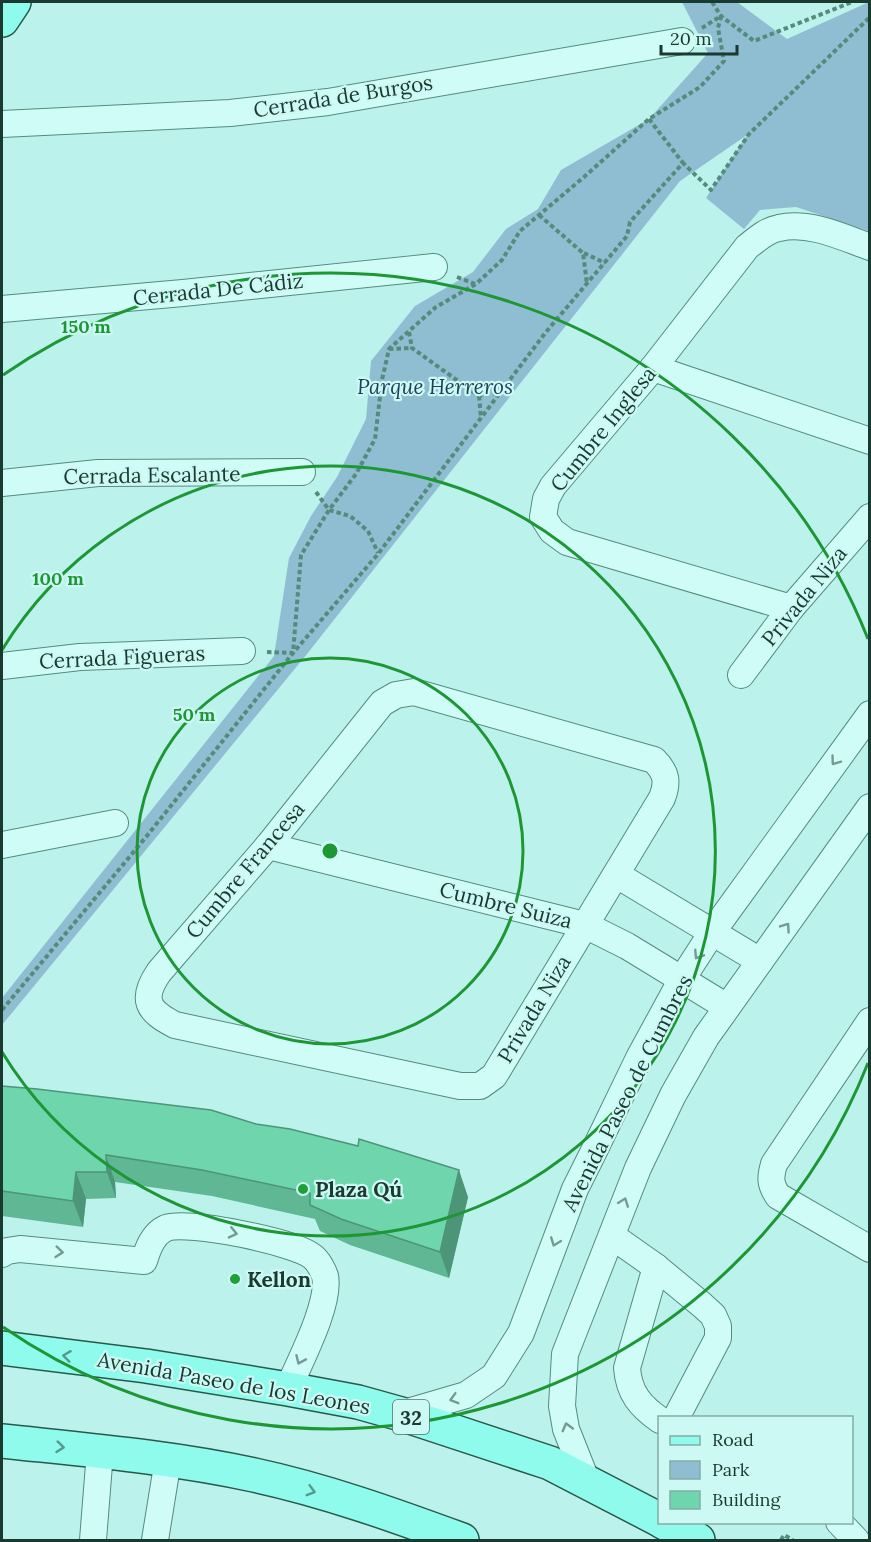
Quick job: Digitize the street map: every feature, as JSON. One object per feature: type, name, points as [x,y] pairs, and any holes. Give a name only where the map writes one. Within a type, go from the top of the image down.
[{"type":"main road","points":[[2,20],[14,2]]},
{"type":"main road","name":"Avenida Paseo de los Leones","points":[[2,1345],[146,1366],[358,1402],[550,1463],[658,1519]]},
{"type":"main road","points":[[2,1441],[168,1460],[254,1475],[404,1529],[462,1540]]},
{"type":"main road","name":"Avenida Paseo de los Leones","points":[[668,1524],[698,1540]]},
{"type":"street","name":"Cerrada de Burgos","points":[[2,124],[230,113],[328,102],[682,41]]},
{"type":"street","name":"Cumbre Inglesa","points":[[792,608],[567,542],[552,531],[543,517],[546,499],[553,486],[653,368],[747,247],[762,235],[779,228],[803,227],[822,230],[870,247]]},
{"type":"street","name":"Cerrada De Cádiz","points":[[2,309],[434,267]]},
{"type":"street","points":[[653,368],[870,441]]},
{"type":"street","name":"Cerrada Escalante","points":[[2,483],[98,473],[302,471]]},
{"type":"street","name":"Privada Niza","points":[[741,675],[792,608],[870,517]]},
{"type":"street","name":"Cerrada Figueras","points":[[2,666],[80,657],[242,651]]},
{"type":"street","name":"Cumbre Francesa","points":[[480,1086],[460,1086],[176,1025],[158,1016],[149,1002],[150,986],[159,972],[268,846],[382,703],[396,695],[414,692],[425,695],[654,760],[664,770]]},
{"type":"street","name":"Avenida Paseo de Cumbres","points":[[401,1414],[466,1395],[494,1376],[521,1333],[575,1190],[639,1058],[682,979],[713,931],[870,714]]},
{"type":"street","name":"Privada Niza","points":[[480,1086],[494,1076],[662,798],[667,786],[664,770]]},
{"type":"street","name":"Avenida Paseo de Cumbres","points":[[587,1482],[566,1430],[562,1406],[565,1354],[638,1168],[673,1095],[706,1037],[870,807]]},
{"type":"street","points":[[2,845],[115,823]]},
{"type":"street","name":"Cumbre Suiza","points":[[268,846],[585,925],[627,946],[727,1007]]},
{"type":"street","points":[[617,875],[760,961]]},
{"type":"street","points":[[867,1031],[774,1164],[770,1176],[771,1185],[778,1196],[870,1249]]},
{"type":"street","points":[[2,1254],[20,1249],[144,1261],[147,1249],[155,1236],[166,1228],[181,1226],[213,1228],[273,1242],[312,1256],[325,1275],[324,1300],[288,1389]]},
{"type":"street","points":[[612,1236],[656,1267],[702,1305],[713,1315],[718,1326],[718,1338],[677,1416]]},
{"type":"street","points":[[656,1267],[627,1368],[633,1395],[646,1411],[658,1419]]},
{"type":"street","points":[[93,1540],[100,1452]]},
{"type":"street","points":[[155,1540],[168,1460]]},
{"type":"street","points":[[841,1524],[856,1540]]},
{"type":"path","points":[[712,2],[721,16],[754,41],[852,2]]},
{"type":"path","points":[[682,41],[721,16]]},
{"type":"path","points":[[293,653],[300,555],[356,474],[375,439],[382,380],[389,350],[436,307],[476,284],[502,260],[520,231],[649,119],[700,87],[724,61],[718,28],[721,16]]},
{"type":"path","points":[[649,119],[684,163],[711,190],[749,134],[870,18]]},
{"type":"path","points":[[2,1010],[146,837],[293,653],[378,554],[546,332],[627,236],[630,222],[684,163]]},
{"type":"path","points":[[539,215],[583,253],[605,263]]},
{"type":"path","points":[[583,253],[587,285]]},
{"type":"path","points":[[409,331],[412,348]]},
{"type":"path","points":[[389,350],[412,348],[479,396],[501,392]]},
{"type":"path","points":[[479,396],[481,418]]},
{"type":"path","points":[[302,471],[329,510],[350,516],[368,531],[378,554]]},
{"type":"path","points":[[242,651],[293,653]]},
{"type":"path","points":[[781,1540],[784,1535],[793,1540]]},
{"type":"green space","name":"Parque Herreros","points":[[682,2],[737,2],[787,39],[869,2],[869,231],[796,207],[760,210],[744,229],[706,198],[747,135],[680,181],[307,654],[2,1025],[2,998],[274,656],[289,558],[311,516],[337,477],[366,419],[371,361],[415,306],[473,272],[506,229],[538,209],[561,170],[649,119],[708,53]]},
{"type":"building","name":"Plaza Qú","points":[[2,1086],[211,1110],[256,1124],[290,1129],[358,1146],[359,1139],[459,1170],[440,1252],[341,1219],[310,1205],[310,1193],[202,1170],[106,1155],[107,1172],[76,1172],[73,1201],[2,1191]]},
{"type":"place","name":"Plaza Qú","points":[[303,1189]]},
{"type":"place","name":"Kellon","points":[[235,1279]]}]
